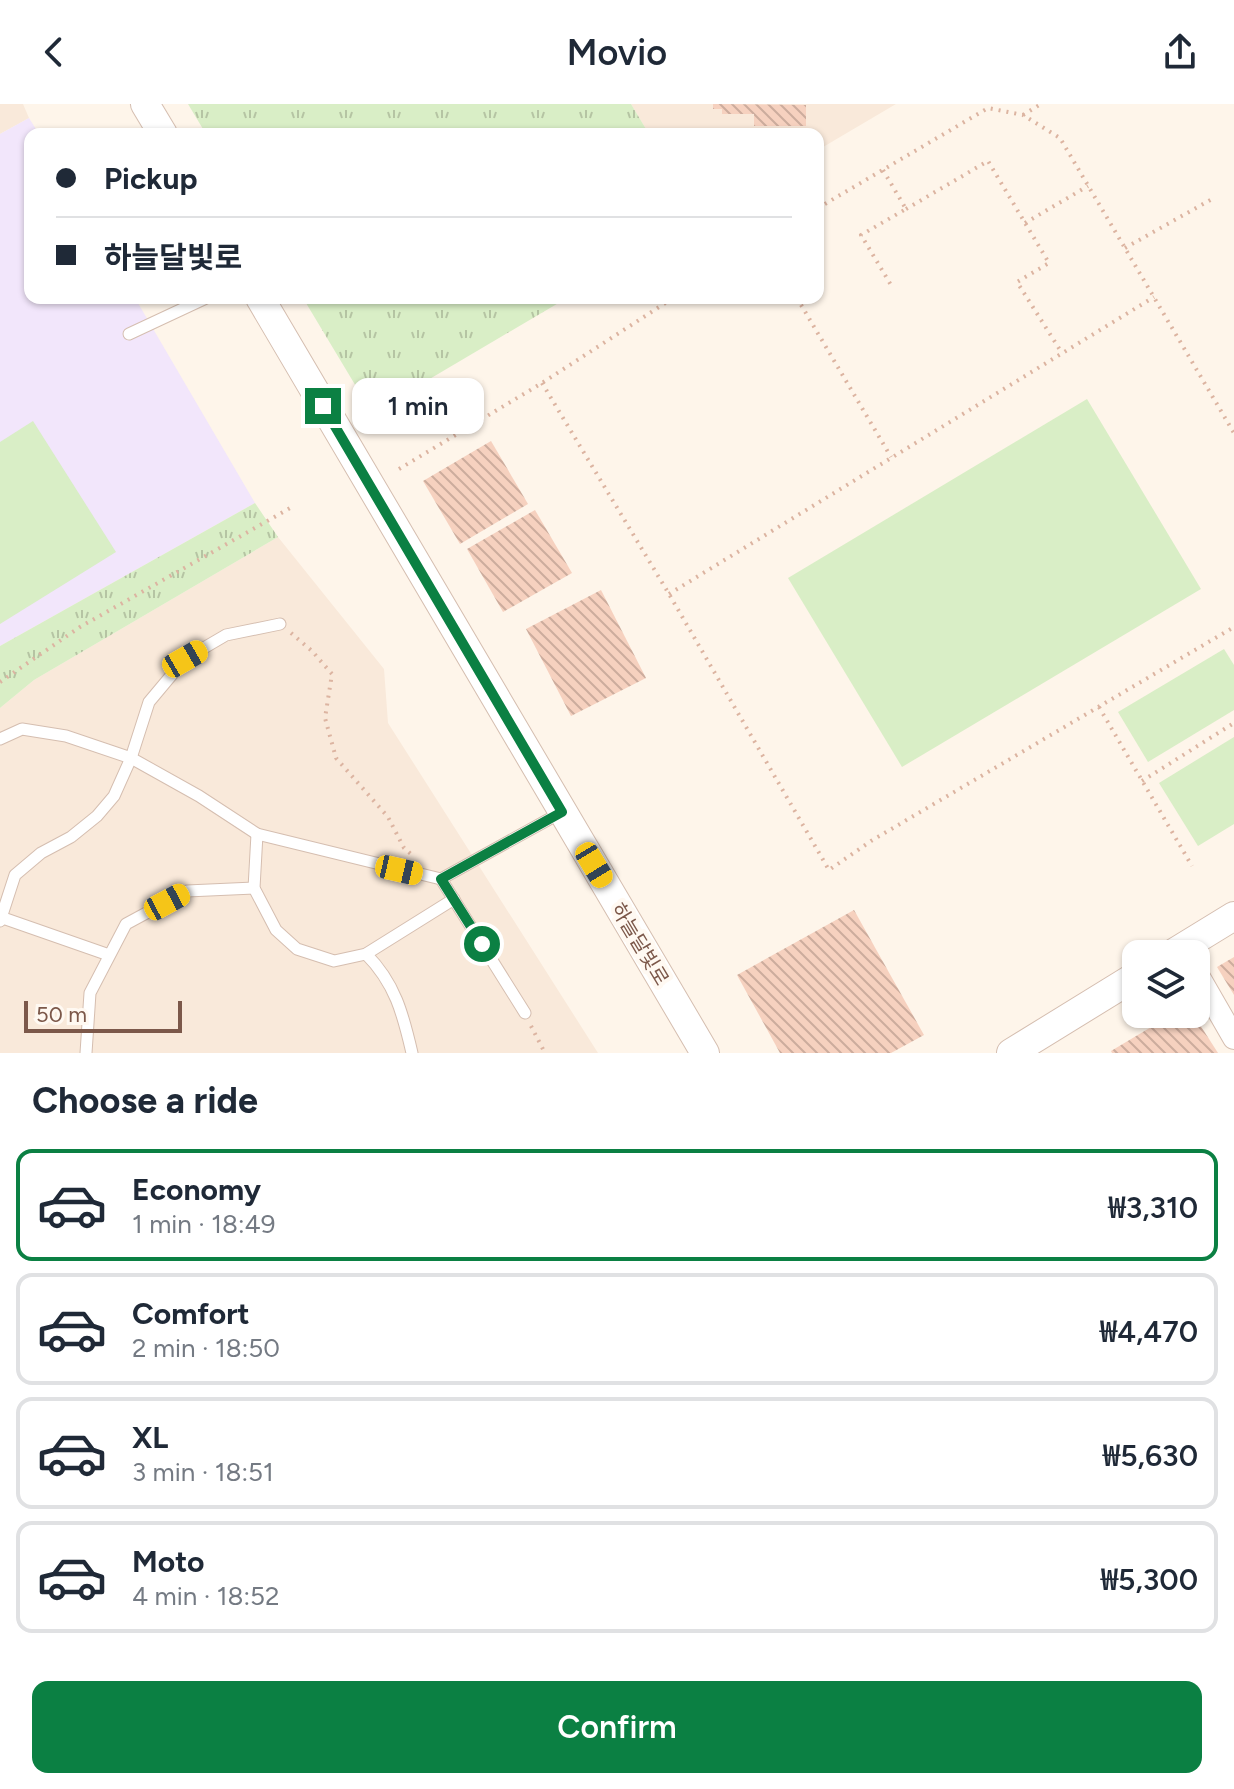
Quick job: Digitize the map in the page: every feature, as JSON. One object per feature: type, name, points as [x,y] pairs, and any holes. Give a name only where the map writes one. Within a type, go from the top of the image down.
[{"type":"street","points":[[145,104],[159,128]]},
{"type":"street","name":"하늘달빛로","points":[[264,304],[705,1053]]},
{"type":"street","points":[[1205,940],[1234,916]]},
{"type":"street","points":[[1011,1053],[1122,985]]},
{"type":"street","points":[[1210,999],[1234,1038]]},
{"type":"lane","points":[[129,334],[193,304]]},
{"type":"lane","points":[[109,955],[1,920],[15,875],[41,853],[71,837],[97,816],[114,796],[131,758],[149,702],[185,659],[226,635],[280,624]]},
{"type":"lane","points":[[0,739],[22,729],[66,736],[131,758],[199,796],[257,834],[441,879],[562,812]]},
{"type":"lane","points":[[257,834],[254,888],[276,930],[297,949],[334,961],[366,954],[454,899]]},
{"type":"lane","points":[[441,879],[525,1013]]},
{"type":"lane","points":[[86,1053],[90,993],[126,924],[187,891],[254,888]]},
{"type":"lane","points":[[366,954],[383,971],[402,1012],[412,1053]]},
{"type":"path","points":[[1023,115],[1041,104]]},
{"type":"path","points":[[824,204],[988,108],[1023,115],[1060,138],[1234,432]]},
{"type":"path","points":[[891,285],[861,235],[988,161],[1049,263],[1017,282],[1062,353]]},
{"type":"path","points":[[883,170],[906,209]]},
{"type":"path","points":[[1025,223],[1088,186]]},
{"type":"path","points":[[1125,248],[1212,199]]},
{"type":"path","points":[[669,594],[1154,297]]},
{"type":"path","points":[[399,469],[542,383],[664,304]]},
{"type":"path","points":[[801,304],[891,457]]},
{"type":"path","points":[[542,383],[829,870],[871,841],[1233,630]]},
{"type":"path","points":[[0,682],[80,627],[292,507]]},
{"type":"path","points":[[280,624],[312,651],[332,674],[325,718],[336,758],[388,817],[404,848],[441,879]]},
{"type":"path","points":[[1099,707],[1192,866]]},
{"type":"path","points":[[1142,781],[1234,723]]},
{"type":"path","points":[[525,1013],[545,1053]]},
{"type":"shaded area","points":[[0,104],[23,104],[29,118],[0,134]]},
{"type":"shaded area","points":[[631,104],[896,104],[824,146],[824,128],[645,128]]},
{"type":"shaded area","points":[[29,118],[35,128],[24,128],[24,304],[139,304],[255,503],[0,646],[0,134]]},
{"type":"shaded area","points":[[278,537],[384,669],[388,723],[598,1053],[0,1053],[0,708],[34,680]]},
{"type":"green space","points":[[188,104],[631,104],[645,128],[202,128]]},
{"type":"green space","points":[[307,304],[557,304],[372,413]]},
{"type":"green space","points":[[1087,399],[1201,589],[902,767],[788,578]]},
{"type":"green space","points":[[33,421],[116,552],[0,624],[0,442]]},
{"type":"green space","points":[[255,503],[278,537],[34,680],[0,708],[0,646]]},
{"type":"green space","points":[[1224,649],[1234,665],[1234,710],[1148,762],[1118,712]]},
{"type":"green space","points":[[1234,737],[1234,824],[1198,846],[1159,783]]},
{"type":"building","points":[[713,104],[806,105],[806,126],[754,126],[754,114],[722,114],[722,109],[713,109]]},
{"type":"building","points":[[491,441],[528,504],[460,544],[423,481]]},
{"type":"building","points":[[535,510],[572,573],[503,612],[467,549]]},
{"type":"building","points":[[601,590],[646,678],[571,716],[526,629]]},
{"type":"building","points":[[854,910],[924,1035],[891,1053],[780,1053],[737,975]]},
{"type":"building","points":[[1234,957],[1234,995],[1217,967]]},
{"type":"building","points":[[1150,1028],[1202,1028],[1218,1053],[1112,1053]]},
{"type":"route","points":[[323,406],[562,812],[441,879],[482,944]]}]
